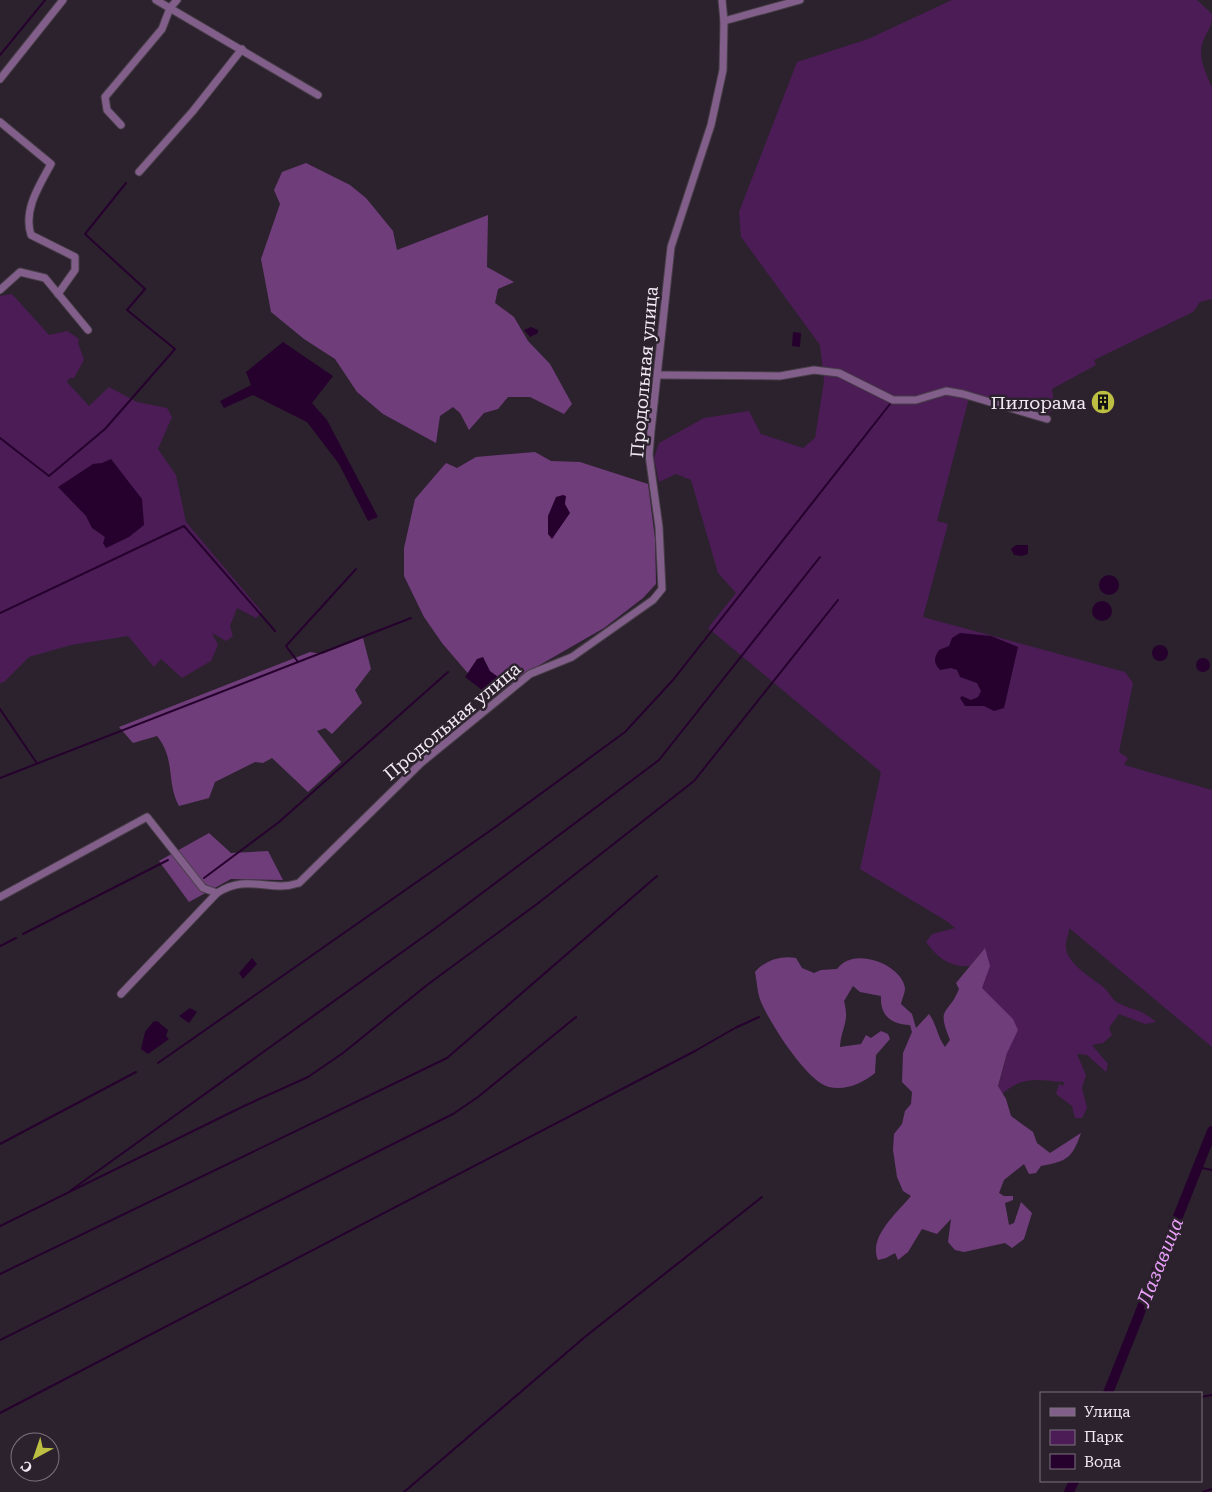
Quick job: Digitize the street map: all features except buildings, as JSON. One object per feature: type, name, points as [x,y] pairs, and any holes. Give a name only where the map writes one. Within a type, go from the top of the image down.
[{"type":"street","points":[[0,79],[63,0]]},
{"type":"street","points":[[156,0],[318,95]]},
{"type":"street","points":[[121,125],[107,110],[105,97],[162,29],[170,8],[177,0]]},
{"type":"street","name":"Продольная улица","points":[[121,994],[217,893],[228,886],[242,883],[289,886],[299,883],[420,763],[530,674],[572,657],[653,600],[662,590],[658,527],[649,455],[671,248],[711,125],[723,70],[724,22],[722,0]]},
{"type":"street","points":[[724,22],[800,0]]},
{"type":"street","points":[[139,172],[193,110],[242,49]]},
{"type":"street","points":[[0,122],[51,164],[35,192],[27,222],[31,235],[75,257],[75,270],[58,294]]},
{"type":"street","points":[[0,290],[20,272],[45,278],[88,330]]},
{"type":"street","points":[[658,375],[780,376],[814,370],[838,373],[893,400],[916,400],[946,392],[963,394],[1048,419]]},
{"type":"street","points":[[0,897],[147,817],[203,888],[217,893]]},
{"type":"green space","points":[[952,0],[1197,0],[1212,14],[1211,25],[1202,45],[1201,58],[1212,88],[1212,299],[1200,302],[1193,312],[1094,360],[1096,365],[1052,389],[1055,409],[1044,416],[970,394],[937,521],[948,524],[923,617],[1125,672],[1133,683],[1119,752],[1128,758],[1124,765],[1212,790],[1212,1047],[1069,928],[1066,950],[1078,968],[1104,988],[1116,1002],[1141,1012],[1156,1022],[1145,1024],[1119,1014],[1109,1028],[1112,1035],[1103,1043],[1092,1045],[1108,1064],[1106,1072],[1087,1055],[1077,1054],[1086,1075],[1082,1088],[1087,1108],[1082,1118],[1075,1118],[1072,1106],[1056,1094],[1059,1084],[1063,1086],[1064,1082],[1024,1081],[1002,1094],[998,1087],[1007,1053],[981,988],[984,949],[970,966],[956,965],[940,957],[926,942],[932,934],[955,928],[860,869],[881,772],[708,628],[736,593],[718,573],[691,480],[676,474],[659,482],[654,458],[659,443],[704,418],[749,411],[761,434],[803,448],[815,438],[824,381],[820,345],[741,237],[739,212],[797,62],[868,39]]},
{"type":"green space","points":[[12,294],[49,335],[67,331],[79,339],[78,343],[84,360],[74,378],[70,378],[67,382],[89,406],[109,387],[137,402],[167,408],[172,417],[158,449],[176,475],[186,522],[262,612],[256,618],[237,608],[230,626],[233,636],[226,641],[212,633],[218,645],[211,661],[182,678],[161,659],[154,667],[128,636],[71,645],[29,657],[4,682],[0,683],[0,296]]},
{"type":"shaded area","points":[[306,163],[350,185],[366,198],[393,231],[397,250],[488,215],[487,267],[514,282],[498,289],[495,303],[514,317],[528,341],[550,364],[572,404],[564,414],[530,397],[508,397],[498,409],[484,413],[469,430],[460,413],[453,407],[440,416],[436,443],[383,414],[357,392],[335,359],[304,339],[271,312],[261,259],[280,204],[274,190],[282,172]]},
{"type":"shaded area","points":[[535,452],[551,461],[580,462],[648,484],[655,539],[656,584],[643,598],[604,628],[524,674],[493,698],[477,684],[442,643],[424,617],[404,576],[404,548],[415,499],[446,463],[457,468],[476,457]]},
{"type":"shaded area","points":[[363,638],[371,669],[355,690],[362,703],[332,734],[325,728],[317,731],[341,762],[308,792],[272,758],[263,763],[255,762],[215,782],[209,798],[179,806],[173,789],[167,753],[157,736],[133,743],[119,727],[310,652],[322,654]]},
{"type":"shaded area","points":[[209,833],[231,853],[268,851],[283,880],[231,879],[189,902],[159,861]]},
{"type":"shaded area","points":[[985,948],[990,966],[982,988],[1013,1019],[1018,1030],[1007,1053],[998,1086],[1006,1099],[1011,1116],[1033,1132],[1037,1143],[1050,1153],[1081,1133],[1075,1148],[1068,1157],[1041,1166],[1036,1173],[1029,1174],[1024,1164],[1004,1180],[999,1193],[1004,1196],[1013,1196],[1013,1200],[1005,1203],[1009,1225],[1014,1223],[1021,1202],[1032,1213],[1024,1239],[1012,1248],[1005,1243],[964,1252],[955,1250],[948,1242],[951,1219],[937,1234],[922,1229],[908,1252],[898,1260],[895,1253],[878,1260],[876,1251],[880,1234],[911,1196],[903,1191],[897,1177],[893,1150],[894,1134],[902,1124],[905,1111],[911,1104],[912,1092],[902,1082],[903,1053],[912,1032],[910,1025],[897,1023],[888,1018],[882,1009],[881,996],[860,992],[853,986],[844,1001],[846,1020],[840,1047],[861,1044],[866,1035],[871,1038],[881,1031],[888,1034],[890,1039],[876,1055],[875,1073],[865,1080],[848,1087],[829,1087],[810,1075],[781,1037],[761,1002],[755,972],[764,964],[774,959],[785,957],[796,958],[802,968],[814,973],[821,970],[837,969],[845,962],[854,959],[865,958],[876,961],[896,972],[902,980],[905,992],[901,1004],[912,1014],[916,1028],[929,1014],[945,1047],[950,1040],[944,1016],[959,989],[956,983]]},
{"type":"water","points":[[531,327],[538,330],[538,333],[530,337],[524,330]]},
{"type":"water","points":[[793,332],[801,333],[800,347],[792,346]]},
{"type":"water","points":[[283,342],[333,376],[312,403],[327,420],[378,517],[368,521],[339,464],[307,422],[253,395],[224,408],[220,401],[251,385],[246,372]]},
{"type":"water","points":[[111,459],[142,499],[144,525],[129,537],[106,548],[103,543],[105,537],[92,528],[86,516],[58,487],[93,464]]},
{"type":"water","points":[[566,496],[565,504],[570,513],[552,539],[548,534],[548,516],[556,497]]},
{"type":"water","points":[[1016,545],[1028,545],[1028,554],[1022,556],[1014,555],[1011,549]]},
{"type":"water","points":[[1109,575],[1116,578],[1119,585],[1116,592],[1109,595],[1102,592],[1099,585],[1102,578]]},
{"type":"water","points":[[1102,601],[1109,604],[1112,611],[1109,618],[1102,621],[1095,618],[1092,611],[1095,604]]},
{"type":"water","points":[[960,633],[991,636],[1018,647],[1004,708],[994,711],[984,706],[965,706],[960,698],[962,696],[971,700],[978,697],[981,691],[977,683],[960,677],[957,670],[951,668],[940,670],[936,665],[935,658],[939,650],[949,646],[952,638]]},
{"type":"water","points":[[1160,645],[1168,653],[1160,661],[1152,653]]},
{"type":"water","points":[[483,657],[490,671],[505,682],[486,693],[465,677],[477,659]]},
{"type":"water","points":[[1200,658],[1206,658],[1210,665],[1206,672],[1200,672],[1196,668],[1196,662]]},
{"type":"water","points":[[252,958],[257,964],[243,979],[239,973]]},
{"type":"water","points":[[190,1008],[197,1012],[189,1023],[179,1016]]},
{"type":"water","points":[[157,1021],[168,1030],[166,1036],[169,1039],[148,1054],[141,1049],[145,1032],[153,1022]]},
{"type":"waterway","points":[[0,55],[45,0]]},
{"type":"waterway","points":[[0,438],[49,476],[105,429],[175,349],[127,310],[145,289],[85,234],[126,183]]},
{"type":"waterway","points":[[158,1063],[494,828],[625,732],[673,680],[890,404]]},
{"type":"waterway","points":[[0,613],[184,526],[275,631]]},
{"type":"waterway","points":[[70,1191],[437,927],[659,760],[820,557]]},
{"type":"waterway","points":[[298,662],[286,646],[356,569]]},
{"type":"waterway","points":[[0,1226],[244,1106],[308,1077],[343,1053],[427,985],[537,904],[694,781],[838,600]]},
{"type":"waterway","points":[[0,778],[411,618]]},
{"type":"waterway","points":[[204,878],[279,822],[448,672]]},
{"type":"waterway","points":[[0,709],[36,762]]},
{"type":"waterway","points":[[23,934],[168,860]]},
{"type":"waterway","points":[[0,1274],[447,1058],[657,876]]},
{"type":"waterway","points":[[0,946],[16,938]]},
{"type":"waterway","points":[[0,1340],[453,1114],[478,1097],[576,1017]]},
{"type":"waterway","points":[[0,1413],[759,1017]]},
{"type":"waterway","points":[[0,1144],[136,1072]]},
{"type":"waterway","name":"Лазавица","points":[[1108,1392],[1212,1131]]},
{"type":"waterway","points":[[1197,1167],[1212,1170]]},
{"type":"waterway","points":[[404,1492],[586,1336],[762,1197]]},
{"type":"waterway","points":[[1202,1397],[1212,1395]]},
{"type":"waterway","name":"Лазавица","points":[[1069,1492],[1074,1482]]},
{"type":"waterway","points":[[1203,1492],[1212,1489]]},
{"type":"place","name":"Пилорама","points":[[1103,402]]}]
